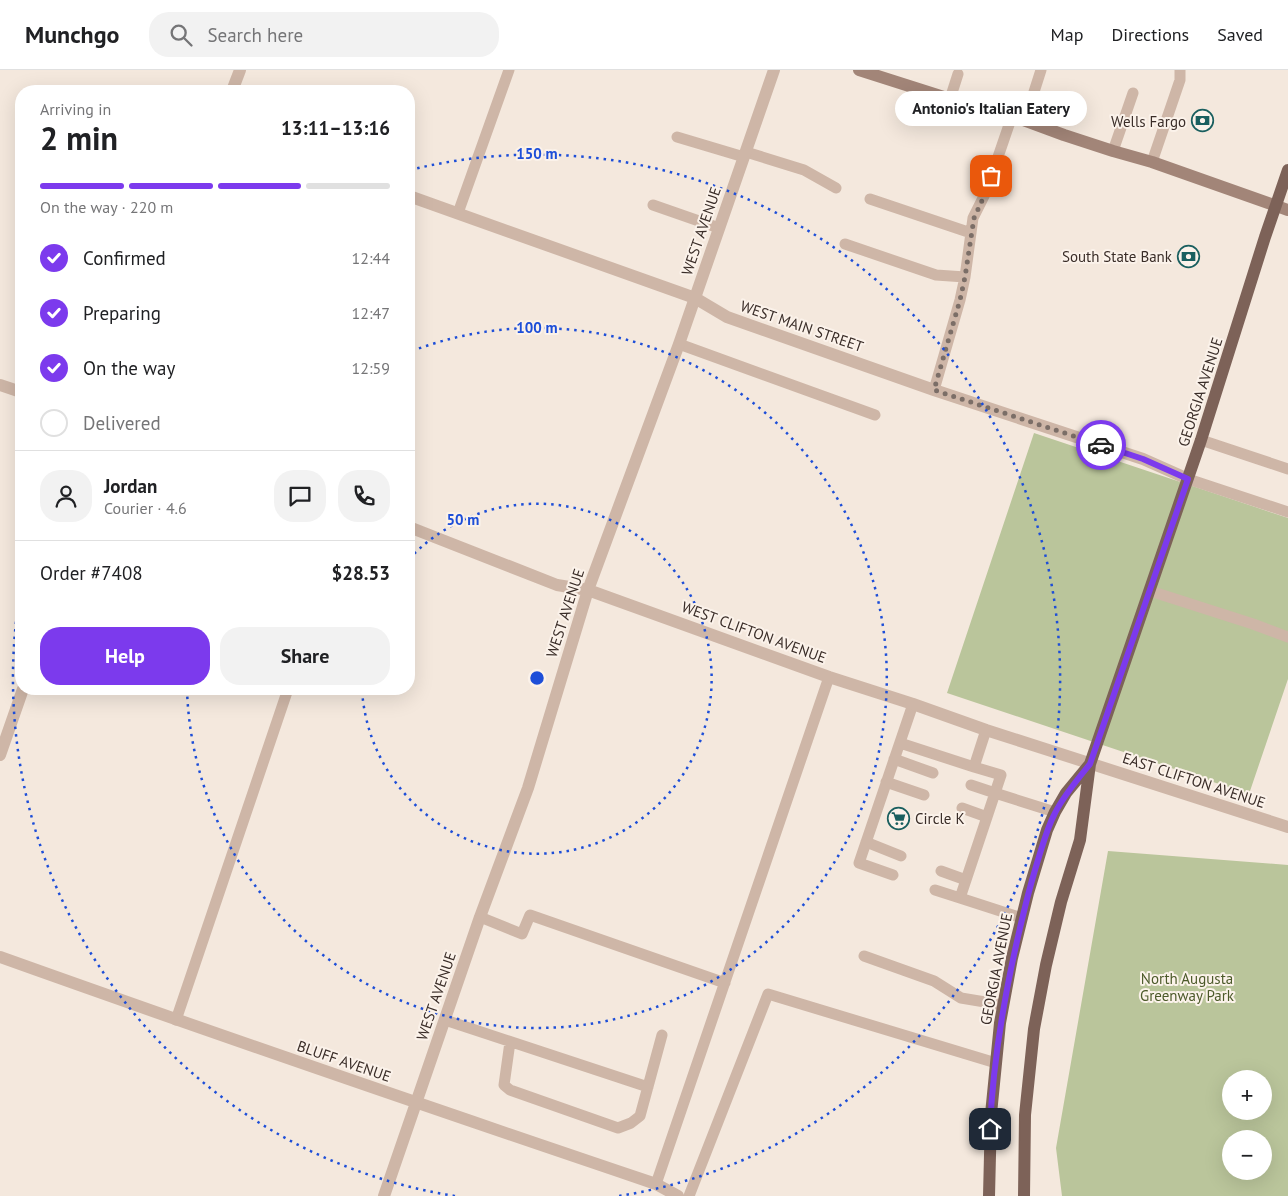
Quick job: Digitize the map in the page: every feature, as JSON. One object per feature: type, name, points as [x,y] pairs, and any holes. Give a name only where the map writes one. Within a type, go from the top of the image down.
[{"type":"main road","name":"GEORGIA AVENUE","points":[[1024,1196],[1025,1115],[1034,1028],[1057,920],[1080,840],[1090,764],[1202,440],[1288,170]]},
{"type":"main road","name":"GEORGIA AVENUE","points":[[990,1196],[991,1114],[1000,1023],[1012,958],[1028,893],[1047,830],[1066,793],[1090,764]]},
{"type":"street","points":[[234,85],[240,70]]},
{"type":"street","name":"WEST AVENUE","points":[[384,1196],[480,917],[528,788],[588,590],[679,344],[774,70]]},
{"type":"street","points":[[859,70],[950,99],[1025,120],[1064,135],[1152,162],[1288,210]]},
{"type":"street","name":"WEST MAIN STREET","points":[[415,198],[695,298],[727,317],[934,390],[1143,459],[1188,479]]},
{"type":"street","points":[[0,385],[15,390]]},
{"type":"street","name":"WEST CLIFTON AVENUE","points":[[415,530],[557,585],[588,590],[829,676],[1090,764]]},
{"type":"street","points":[[0,755],[21,695]]},
{"type":"street","name":"EAST CLIFTON AVENUE","points":[[1090,764],[1288,827]]},
{"type":"street","name":"BLUFF AVENUE","points":[[0,956],[176,1020],[656,1184],[678,1196]]},
{"type":"lane","points":[[458,213],[509,70]]},
{"type":"lane","points":[[1025,120],[1041,70]]},
{"type":"lane","points":[[1152,162],[1180,80],[1180,70]]},
{"type":"lane","points":[[950,99],[958,74]]},
{"type":"lane","points":[[1113,151],[1133,93]]},
{"type":"lane","points":[[934,390],[960,300],[974,218],[986,192],[1012,116]]},
{"type":"lane","points":[[677,137],[804,170],[836,188]]},
{"type":"lane","points":[[870,198],[971,233]]},
{"type":"lane","points":[[652,206],[720,228]]},
{"type":"lane","points":[[845,244],[936,275],[965,277]]},
{"type":"lane","points":[[679,344],[875,415]]},
{"type":"lane","points":[[1202,440],[1288,469]]},
{"type":"lane","points":[[1188,479],[1288,512]]},
{"type":"lane","points":[[1150,591],[1288,637]]},
{"type":"lane","points":[[656,1184],[829,676]]},
{"type":"lane","points":[[176,1020],[286,695]]},
{"type":"lane","points":[[893,875],[860,863],[913,704]]},
{"type":"lane","points":[[974,767],[986,730]]},
{"type":"lane","points":[[900,743],[1001,775],[960,898]]},
{"type":"lane","points":[[894,760],[933,773]]},
{"type":"lane","points":[[886,782],[924,795]]},
{"type":"lane","points":[[970,785],[1055,812]]},
{"type":"lane","points":[[962,808],[987,817]]},
{"type":"lane","points":[[866,842],[901,856]]},
{"type":"lane","points":[[941,871],[966,880]]},
{"type":"lane","points":[[936,890],[1022,918]]},
{"type":"lane","points":[[480,917],[522,934],[530,915],[725,983]]},
{"type":"lane","points":[[864,956],[934,981],[961,998],[1003,1005]]},
{"type":"lane","points":[[689,1196],[768,994],[996,1063]]},
{"type":"lane","points":[[445,1020],[648,1087]]},
{"type":"lane","points":[[510,1042],[504,1085],[510,1090],[618,1128],[631,1123],[640,1116],[662,1035]]},
{"type":"green space","points":[[1034,433],[1288,518],[1288,679],[1249,794],[947,693]]},
{"type":"green space","name":"North Augusta Greenway Park","points":[[1108,851],[1288,865],[1288,1196],[1062,1196],[1056,1148]]},
{"type":"way so far","points":[[991,176],[974,218],[960,300],[934,390],[1101,445]]},
{"type":"place","name":"Wells Fargo","points":[[1202,121]]},
{"type":"place","name":"Antonio's Italian Eatery","points":[[991,176]]},
{"type":"place","name":"South State Bank","points":[[1188,256]]},
{"type":"place","name":"Circle K","points":[[899,818]]},
{"type":"route","points":[[990,1129],[1003,1005],[1028,893],[1047,830],[1066,793],[1090,764],[1188,479],[1143,459],[1101,445]]}]
